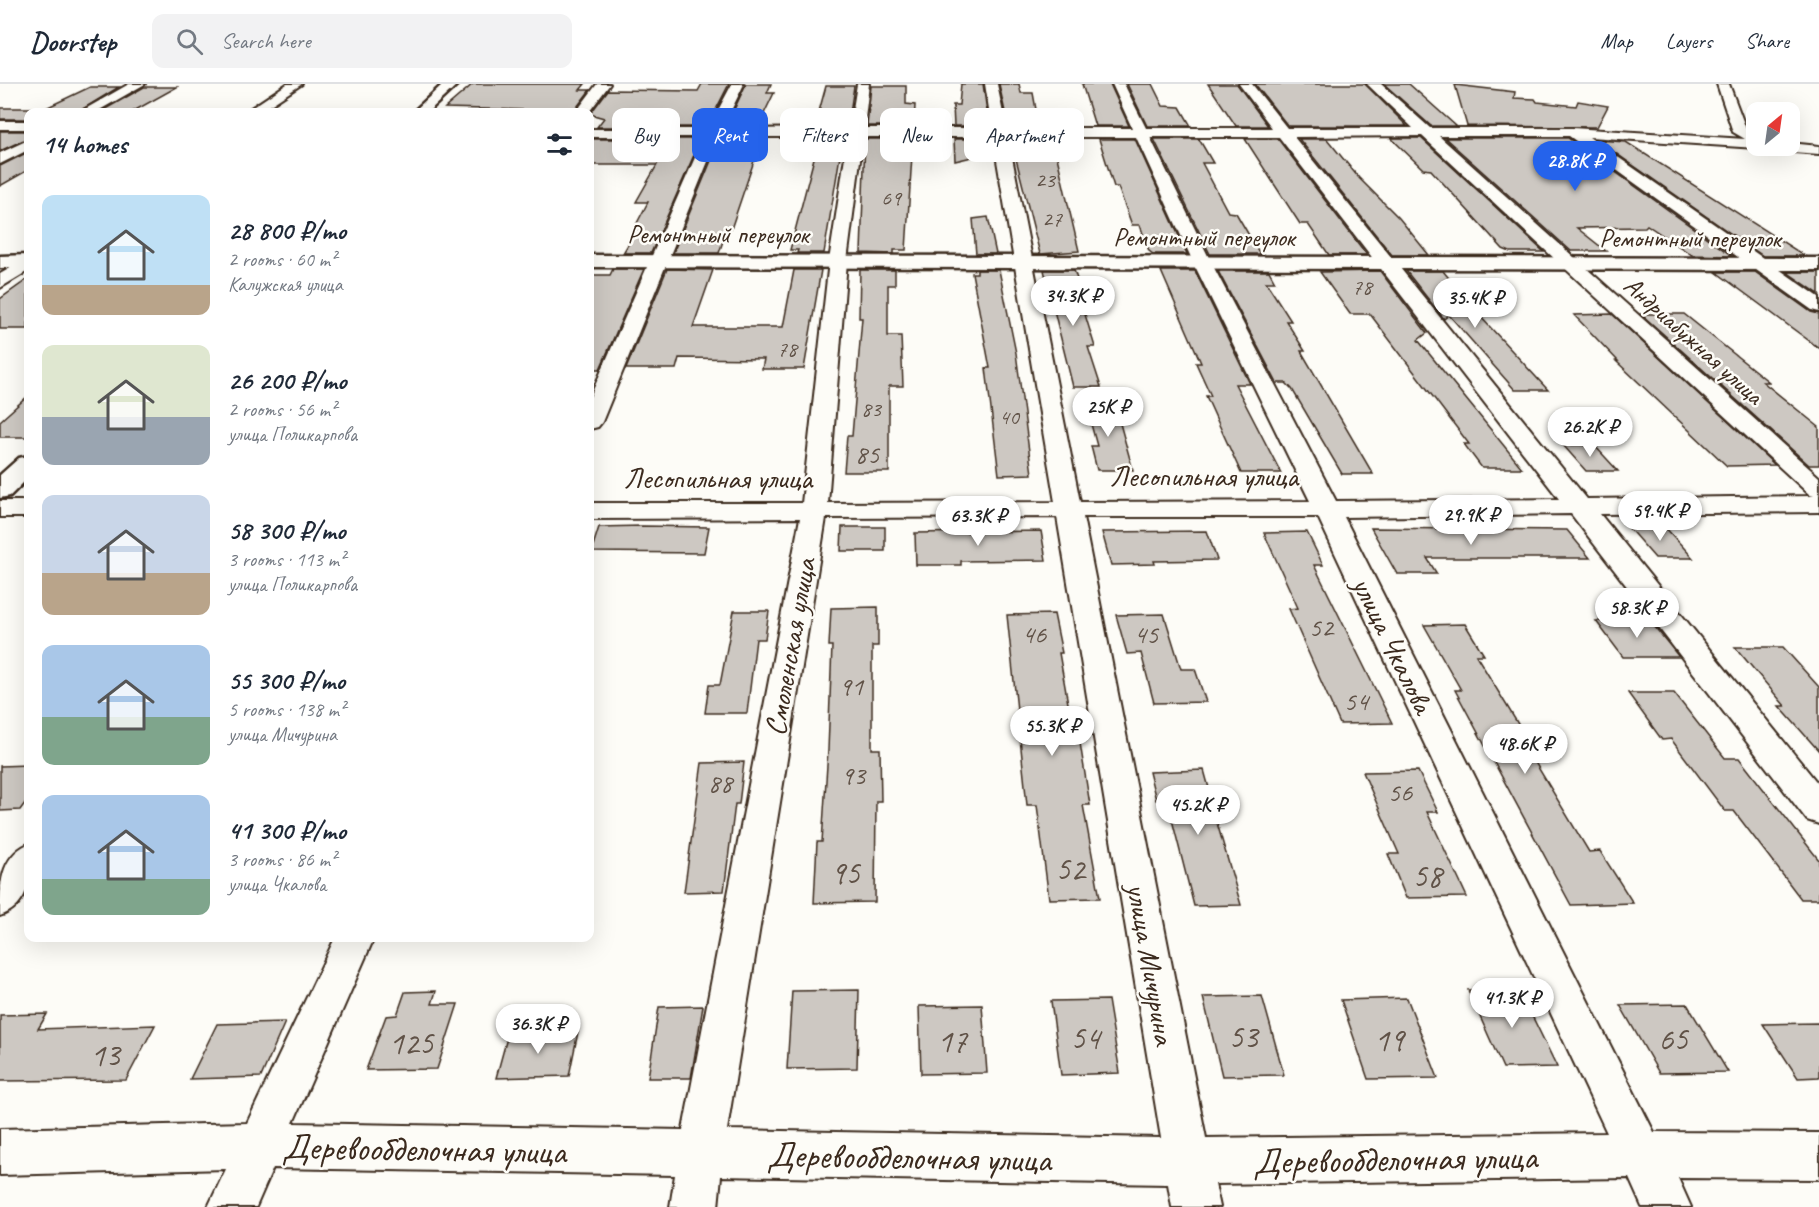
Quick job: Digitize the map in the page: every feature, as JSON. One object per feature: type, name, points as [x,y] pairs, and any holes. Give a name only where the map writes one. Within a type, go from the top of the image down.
[{"type":"main road","points":[[424,108],[451,84]]},
{"type":"main road","name":"Ремонтный переулок","points":[[594,261],[1388,265],[1819,264]]},
{"type":"main road","points":[[0,262],[24,262]]},
{"type":"main road","points":[[0,490],[24,468]]},
{"type":"street","points":[[94,108],[139,84]]},
{"type":"street","points":[[258,108],[296,84]]},
{"type":"street","points":[[585,108],[604,84]]},
{"type":"street","points":[[726,108],[738,84]]},
{"type":"street","name":"Смоленская улица","points":[[859,108],[863,84]]},
{"type":"street","name":"улица Мичурина","points":[[991,84],[995,108]]},
{"type":"street","name":"улица Чкалова","points":[[1118,84],[1203,264],[1327,509],[1666,1207]]},
{"type":"street","points":[[1245,84],[1281,133],[1819,810]]},
{"type":"street","name":"Андриабужная улица","points":[[1373,84],[1425,134],[1819,490]]},
{"type":"street","points":[[1723,84],[1740,132],[1746,134]]},
{"type":"street","points":[[0,125],[24,125]]},
{"type":"street","points":[[1084,133],[1572,132],[1746,143]]},
{"type":"street","points":[[1572,132],[1819,306]]},
{"type":"street","points":[[594,133],[692,133]]},
{"type":"street","points":[[868,134],[964,133]]},
{"type":"street","points":[[0,159],[24,146]]},
{"type":"street","points":[[1800,148],[1804,149]]},
{"type":"street","points":[[1800,149],[1819,150]]},
{"type":"street","points":[[594,413],[701,162]]},
{"type":"street","name":"Смоленская улица","points":[[694,1207],[700,1153],[814,511],[838,261],[850,162]]},
{"type":"street","name":"улица Мичурина","points":[[1004,162],[1196,1207]]},
{"type":"street","points":[[0,282],[24,265]]},
{"type":"street","name":"Лесопильная улица","points":[[594,511],[1327,509],[1819,504]]},
{"type":"street","points":[[0,508],[24,508]]},
{"type":"street","points":[[0,899],[24,866]]},
{"type":"street","points":[[232,1207],[352,942]]},
{"type":"street","name":"Деревообделочная улица","points":[[0,1152],[259,1145],[1187,1161],[1641,1155],[1819,1156]]},
{"type":"building","points":[[473,84],[585,84],[580,90],[590,90],[576,108],[445,108]]},
{"type":"building","points":[[702,84],[729,84],[717,108],[692,108],[692,127],[680,127],[680,108],[612,108],[612,127],[597,127],[604,118],[594,115],[594,109],[608,90],[698,91]]},
{"type":"building","points":[[746,84],[771,84],[767,93],[774,93],[767,108],[735,108]]},
{"type":"building","points":[[961,84],[983,84],[986,108],[964,108],[964,126],[954,126],[953,105],[959,105]]},
{"type":"building","points":[[999,84],[1019,84],[1021,93],[1033,93],[1036,108],[1004,108]]},
{"type":"building","points":[[1082,84],[1110,84],[1129,126],[1095,126]]},
{"type":"building","points":[[1127,84],[1152,84],[1163,106],[1180,107],[1191,126],[1147,126]]},
{"type":"building","points":[[1208,84],[1237,84],[1268,126],[1236,126]]},
{"type":"building","points":[[1255,84],[1365,84],[1407,126],[1288,126]]},
{"type":"building","points":[[1384,84],[1409,84],[1456,126],[1431,126]]},
{"type":"building","points":[[1455,85],[1515,92],[1514,98],[1535,99],[1537,102],[1576,106],[1578,101],[1608,106],[1597,127],[1467,126]]},
{"type":"building","points":[[826,86],[854,86],[851,108],[820,108]]},
{"type":"building","points":[[871,86],[906,86],[906,104],[915,105],[915,108],[880,108],[880,126],[868,126]]},
{"type":"building","points":[[90,87],[119,87],[85,108],[46,108]]},
{"type":"building","points":[[144,87],[177,87],[139,108],[107,108]]},
{"type":"building","points":[[0,108],[24,108],[24,119],[0,119]]},
{"type":"building","points":[[0,131],[24,131],[24,140],[0,151]]},
{"type":"building","points":[[1391,138],[1421,138],[1544,252],[1510,252],[1503,249],[1431,170],[1423,169]]},
{"type":"building","points":[[1445,138],[1568,138],[1732,256],[1692,255],[1647,225],[1645,227],[1577,228],[1606,251],[1571,251]]},
{"type":"building","points":[[594,139],[612,139],[612,162],[680,162],[680,139],[692,139],[692,160],[651,253],[623,253],[639,226],[636,225],[648,202],[636,202],[657,165],[594,165]]},
{"type":"building","points":[[868,139],[880,139],[880,162],[912,162],[906,250],[894,250],[894,254],[861,253],[864,162],[868,162]]},
{"type":"building","points":[[954,139],[964,139],[964,159],[955,161]]},
{"type":"building","points":[[1099,139],[1135,139],[1187,254],[1153,254],[1149,251],[1140,225],[1132,225],[1118,187],[1114,187]]},
{"type":"building","points":[[1154,139],[1199,139],[1213,163],[1202,163],[1228,212],[1236,213],[1260,254],[1210,254]]},
{"type":"building","points":[[1245,139],[1278,139],[1367,255],[1329,255],[1308,224],[1300,224]]},
{"type":"building","points":[[1299,139],[1327,139],[1359,178],[1399,218],[1429,255],[1392,255]]},
{"type":"building","points":[[1597,140],[1626,142],[1805,256],[1763,256]]},
{"type":"building","points":[[24,154],[24,172],[0,186],[0,166]]},
{"type":"building","points":[[711,162],[754,162],[731,229],[727,229],[719,253],[673,253]]},
{"type":"building","points":[[813,162],[839,162],[824,253],[797,253],[798,250],[790,250]]},
{"type":"building","points":[[1017,162],[1058,162],[1079,251],[1040,254]]},
{"type":"building","points":[[988,217],[996,254],[976,254],[973,219]]},
{"type":"building","points":[[613,269],[644,269],[600,369],[594,369],[594,275],[610,275]]},
{"type":"building","points":[[667,269],[713,270],[693,327],[783,327],[794,270],[821,270],[804,369],[762,369],[764,359],[679,358],[676,369],[626,369]]},
{"type":"building","points":[[860,270],[895,270],[895,285],[888,285],[888,336],[901,336],[903,386],[889,386],[889,472],[844,472],[847,436],[852,436],[862,318],[859,318]]},
{"type":"building","points":[[977,270],[999,270],[1016,353],[1032,474],[999,475],[986,368],[990,368],[972,273],[977,273]]},
{"type":"building","points":[[1044,270],[1074,270],[1078,282],[1075,282],[1095,347],[1088,347],[1101,387],[1073,387]]},
{"type":"building","points":[[1161,271],[1195,271],[1250,384],[1235,384],[1281,473],[1241,473],[1206,396],[1211,396],[1196,363],[1201,363]]},
{"type":"building","points":[[1218,271],[1269,271],[1275,282],[1266,282],[1291,321],[1286,321],[1305,351],[1301,351],[1373,474],[1342,474],[1292,389],[1286,383],[1277,383]]},
{"type":"building","points":[[1380,271],[1427,333],[1418,340],[1522,468],[1482,468],[1464,444],[1469,444],[1370,314],[1350,314],[1320,272]]},
{"type":"building","points":[[1406,271],[1443,271],[1458,289],[1455,289],[1548,390],[1515,390],[1449,315],[1444,319]]},
{"type":"building","points":[[1716,272],[1755,272],[1811,312],[1819,314],[1819,348]]},
{"type":"building","points":[[1787,272],[1819,272],[1819,294]]},
{"type":"building","points":[[24,282],[24,329],[0,329],[0,299]]},
{"type":"building","points":[[1612,314],[1775,465],[1727,466],[1616,361],[1618,361],[1574,315]]},
{"type":"building","points":[[1641,314],[1684,314],[1769,382],[1763,382],[1819,427],[1819,465],[1809,465]]},
{"type":"building","points":[[24,400],[24,437],[0,437],[0,421]]},
{"type":"building","points":[[1085,402],[1114,402],[1133,470],[1097,470],[1091,446],[1097,446]]},
{"type":"building","points":[[1563,445],[1594,445],[1618,471],[1586,471]]},
{"type":"building","points":[[1627,526],[1664,526],[1693,558],[1655,558]]},
{"type":"building","points":[[599,527],[709,527],[704,553],[594,552],[594,543]]},
{"type":"building","points":[[842,527],[885,527],[885,551],[841,551]]},
{"type":"building","points":[[1371,528],[1567,530],[1590,558],[1427,558],[1437,574],[1397,574]]},
{"type":"building","points":[[1041,531],[1046,560],[961,561],[961,565],[916,565],[915,533]]},
{"type":"building","points":[[1207,531],[1217,560],[1154,561],[1155,564],[1111,565],[1102,532]]},
{"type":"building","points":[[1307,532],[1323,565],[1314,565],[1392,723],[1340,724],[1289,609],[1298,608],[1264,533]]},
{"type":"building","points":[[878,607],[878,646],[872,646],[872,749],[880,749],[881,801],[876,801],[875,902],[814,903],[817,842],[822,842],[828,750],[832,646],[829,646],[831,608]]},
{"type":"building","points":[[734,611],[769,611],[765,639],[756,639],[747,713],[705,713],[709,685],[720,685]]},
{"type":"building","points":[[1054,614],[1075,743],[1080,743],[1090,805],[1083,805],[1100,898],[1049,899],[1037,805],[1027,805],[1007,615]]},
{"type":"building","points":[[1164,614],[1181,669],[1195,669],[1206,702],[1154,703],[1141,653],[1127,654],[1116,615]]},
{"type":"building","points":[[1596,621],[1650,621],[1679,657],[1623,657]]},
{"type":"building","points":[[1465,624],[1484,655],[1476,655],[1521,729],[1515,729],[1589,852],[1600,851],[1633,903],[1571,905],[1455,690],[1461,690],[1424,625]]},
{"type":"building","points":[[1735,647],[1783,647],[1819,687],[1819,751],[1779,706],[1785,706]]},
{"type":"building","points":[[1628,693],[1674,693],[1725,758],[1739,758],[1819,860],[1819,899],[1801,899],[1734,811],[1725,811],[1671,739],[1662,740]]},
{"type":"building","points":[[744,762],[739,804],[735,804],[724,891],[684,892],[702,763]]},
{"type":"building","points":[[24,765],[24,804],[20,810],[0,811],[0,766]]},
{"type":"building","points":[[1204,770],[1212,799],[1210,799],[1241,905],[1194,906],[1167,800],[1156,800],[1149,772]]},
{"type":"building","points":[[1418,771],[1438,812],[1427,812],[1467,897],[1406,898],[1388,854],[1399,854],[1363,772]]},
{"type":"building","points":[[1519,989],[1557,1067],[1503,1068],[1468,990]]},
{"type":"building","points":[[859,990],[857,1068],[787,1069],[792,991]]},
{"type":"building","points":[[436,991],[432,1004],[458,1004],[437,1069],[366,1070],[386,1016],[397,1015],[405,992]]},
{"type":"building","points":[[1262,996],[1284,1075],[1222,1076],[1203,997]]},
{"type":"building","points":[[1407,998],[1438,1078],[1368,1079],[1341,1000]]},
{"type":"building","points":[[1108,1000],[1120,1073],[1061,1075],[1051,1001]]},
{"type":"building","points":[[1687,1004],[1728,1072],[1659,1073],[1620,1005]]},
{"type":"building","points":[[982,1005],[987,1073],[921,1074],[919,1006]]},
{"type":"building","points":[[703,1006],[691,1078],[648,1078],[659,1007]]},
{"type":"building","points":[[47,1014],[38,1029],[155,1025],[126,1080],[0,1081],[0,1015]]},
{"type":"building","points":[[285,1022],[261,1077],[190,1079],[217,1024]]},
{"type":"building","points":[[1819,1023],[1819,1077],[1798,1078],[1763,1024]]},
{"type":"building","points":[[578,1032],[569,1076],[496,1078],[508,1034]]}]
